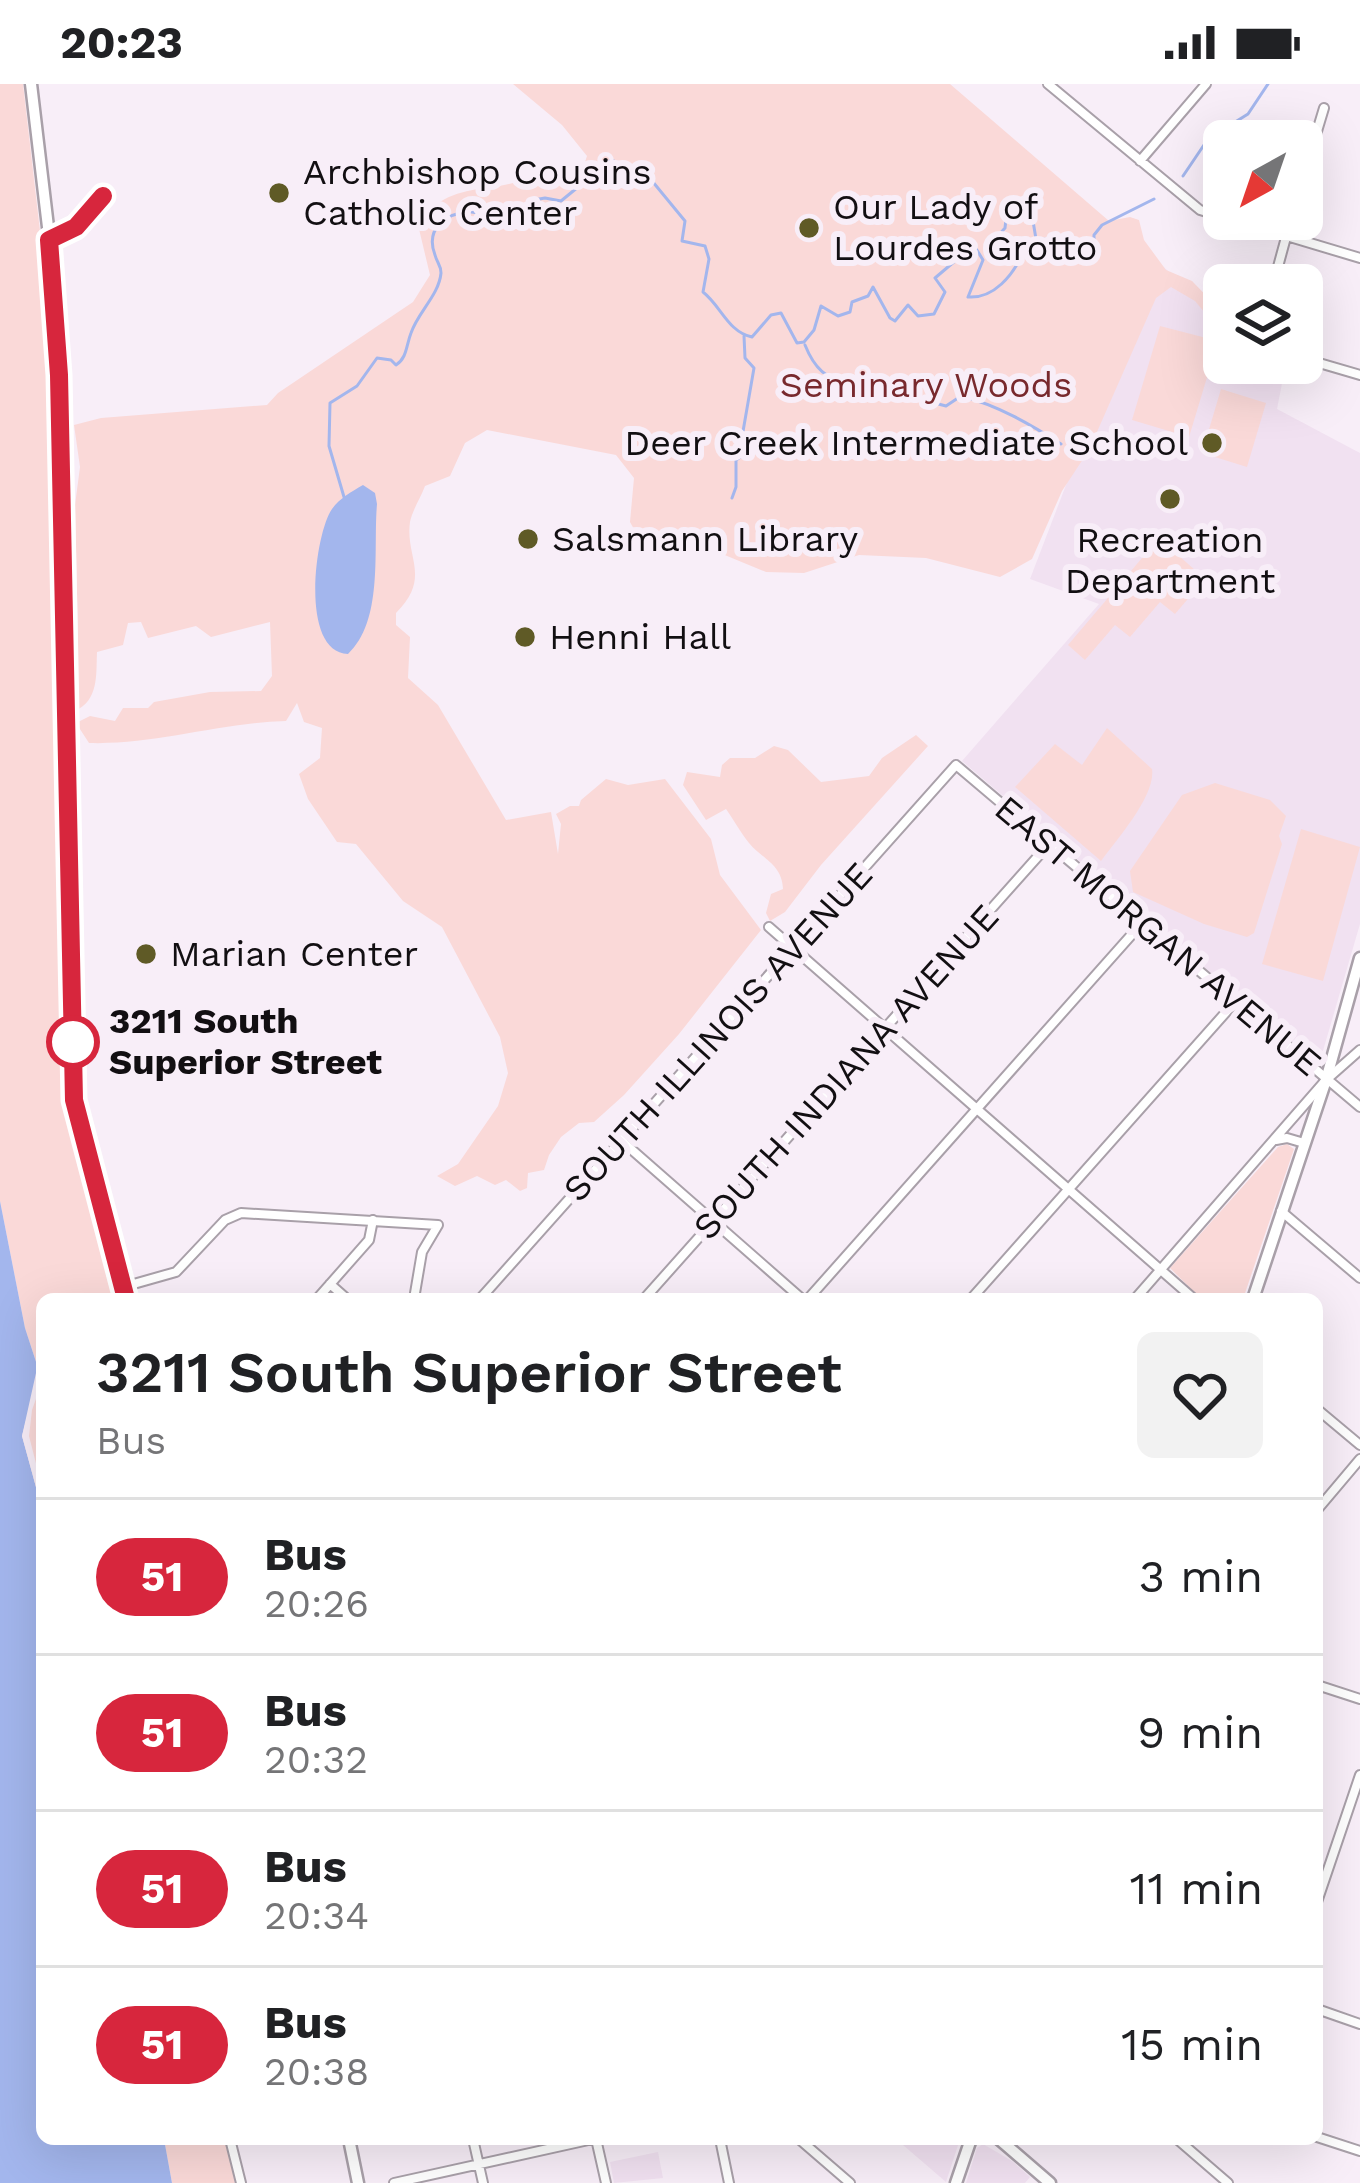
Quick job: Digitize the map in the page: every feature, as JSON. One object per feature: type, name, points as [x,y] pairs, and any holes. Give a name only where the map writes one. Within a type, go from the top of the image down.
[{"type":"street","points":[[31,84],[53,269],[59,375],[74,1100],[124,1293],[176,1272],[225,1220],[242,1213],[438,1225],[422,1252],[416,1293]]},
{"type":"street","points":[[1048,84],[1203,211]]},
{"type":"street","points":[[1140,161],[1206,84]]},
{"type":"street","points":[[1320,120],[1324,108]]},
{"type":"street","points":[[1296,240],[1360,258]]},
{"type":"street","points":[[1323,364],[1360,375]]},
{"type":"street","name":"EAST MORGAN AVENUE","points":[[956,765],[1360,1107]]},
{"type":"street","name":"SOUTH ILLINOIS AVENUE","points":[[485,1293],[618,1138],[956,765]]},
{"type":"street","name":"SOUTH INDIANA AVENUE","points":[[649,1293],[1049,844]]},
{"type":"street","points":[[810,1293],[1142,923]]},
{"type":"street","points":[[769,927],[1187,1293]]},
{"type":"street","points":[[1254,1293],[1326,1080],[1360,958]]},
{"type":"street","points":[[976,1293],[1235,1002]]},
{"type":"street","points":[[1140,1293],[1326,1080],[1360,1050]]},
{"type":"street","points":[[618,1138],[798,1293]]},
{"type":"street","points":[[1275,1141],[1287,1138],[1304,1143]]},
{"type":"street","points":[[1282,1211],[1360,1278]]},
{"type":"street","points":[[322,1293],[369,1240],[373,1220]]},
{"type":"street","points":[[330,1284],[340,1293]]},
{"type":"street","points":[[1323,1414],[1360,1445]]},
{"type":"street","points":[[1323,1503],[1360,1459]]},
{"type":"street","points":[[1323,1687],[1360,1699]]},
{"type":"street","points":[[1323,1884],[1360,1774]]},
{"type":"street","points":[[1323,2011],[1360,2024]]},
{"type":"street","points":[[1323,2139],[1360,2151]]},
{"type":"street","points":[[232,2145],[241,2183]]},
{"type":"street","points":[[350,2145],[358,2183]]},
{"type":"street","points":[[474,2145],[483,2183]]},
{"type":"street","points":[[394,2183],[567,2145]]},
{"type":"street","points":[[596,2145],[606,2183]]},
{"type":"street","points":[[721,2145],[729,2183]]},
{"type":"street","points":[[806,2145],[850,2183]]},
{"type":"street","points":[[956,2183],[969,2145]]},
{"type":"street","points":[[1006,2145],[1049,2183]]},
{"type":"street","points":[[1184,2145],[1228,2183]]},
{"type":"shaded area","points":[[1153,258],[1203,301],[1203,384],[1282,384],[1277,409],[1360,453],[1360,924],[1320,1061],[1313,1060],[962,761],[1099,604],[1030,579]]},
{"type":"shaded area","points":[[903,2145],[958,2145],[946,2182]]},
{"type":"shaded area","points":[[985,2145],[1030,2177],[1025,2183],[966,2183],[977,2148]]},
{"type":"shaded area","points":[[658,2152],[663,2178],[614,2183],[610,2162]]},
{"type":"green space","points":[[0,84],[23,84],[51,326],[57,902],[65,987],[67,1105],[116,1293],[36,1293],[36,1362],[0,1201]]},
{"type":"green space","name":"Seminary Woods","points":[[513,84],[950,84],[1109,221],[1139,220],[1144,240],[1166,270],[1192,281],[1203,292],[1203,311],[1171,287],[1156,298],[1089,450],[1062,491],[1032,559],[1000,577],[926,558],[859,555],[804,573],[766,572],[715,551],[672,541],[640,540],[630,522],[634,478],[616,455],[487,430],[465,443],[450,476],[425,486],[410,522],[413,589],[396,613],[396,625],[410,637],[408,678],[438,705],[506,820],[551,812],[558,854],[561,824],[556,814],[579,806],[606,779],[628,785],[665,779],[711,839],[720,875],[761,930],[624,1095],[594,1122],[579,1123],[561,1137],[544,1170],[528,1173],[527,1188],[520,1191],[506,1180],[495,1185],[477,1176],[455,1186],[437,1176],[458,1164],[498,1106],[508,1073],[500,1037],[442,927],[403,901],[356,844],[337,842],[308,799],[299,774],[320,758],[322,728],[304,722],[297,703],[286,721],[138,741],[89,743],[76,723],[90,716],[115,721],[123,708],[148,708],[154,702],[210,692],[261,691],[272,676],[270,622],[211,637],[196,626],[148,638],[141,622],[128,623],[123,645],[97,652],[92,694],[75,711],[75,505],[80,467],[74,425],[101,418],[267,405],[413,302],[430,275],[419,229],[436,205],[458,193],[531,176],[576,189],[587,156],[562,125]]},
{"type":"green space","points":[[1160,326],[1203,337],[1205,384],[1189,437],[1132,420]]},
{"type":"green space","points":[[1221,389],[1266,403],[1247,467],[1202,453]]},
{"type":"green space","points":[[1159,538],[1205,579],[1175,614],[1160,602],[1130,637],[1115,625],[1085,660],[1068,645]]},
{"type":"green space","points":[[1107,728],[1152,769],[1152,779],[1134,816],[1101,861],[1015,787],[1055,744],[1082,765]]},
{"type":"green space","points":[[916,735],[928,746],[785,912],[770,921],[766,913],[771,894],[783,889],[779,874],[749,843],[726,809],[706,820],[683,785],[687,772],[720,777],[722,765],[730,758],[755,758],[774,746],[788,750],[821,782],[869,776],[882,758]]},
{"type":"green space","points":[[1215,783],[1270,800],[1286,816],[1254,933],[1247,937],[1204,924],[1133,892],[1130,871],[1182,795]]},
{"type":"green space","points":[[1301,829],[1360,847],[1323,981],[1262,964]]},
{"type":"green space","points":[[1287,1144],[1294,1149],[1245,1293],[1195,1293],[1170,1268],[1278,1147]]},
{"type":"green space","points":[[36,1382],[36,1487],[22,1436]]},
{"type":"green space","points":[[165,2145],[227,2145],[235,2183],[172,2183]]},
{"type":"water","points":[[363,485],[375,493],[377,504],[374,584],[367,623],[348,654],[333,648],[322,634],[315,590],[317,565],[332,509]]},
{"type":"water","points":[[0,1201],[36,1362],[36,1382],[22,1436],[36,1487],[36,2145],[165,2145],[172,2183],[0,2183]]},
{"type":"pier","points":[[36,1373],[29,1436],[36,1487],[22,1436]]},
{"type":"waterway","points":[[1183,176],[1208,139],[1248,114],[1268,84]]},
{"type":"waterway","points":[[344,497],[329,446],[330,403],[357,386],[377,358],[396,365],[402,359],[414,325],[439,281],[435,230],[453,215],[476,212],[515,226],[528,201],[561,201],[611,160],[648,176],[685,221],[682,241],[705,246],[709,259],[703,292],[731,324],[752,337],[771,315],[781,313],[797,343],[814,330],[821,306],[838,316],[850,312],[852,302],[868,296],[873,287],[895,321],[908,305],[918,316],[934,314],[945,292],[935,278],[955,261],[953,249],[958,243],[975,247],[983,260],[968,297],[994,290],[1023,253],[1014,242],[995,239],[1005,228],[1007,210],[1027,207],[1036,239],[1078,240],[1089,256],[1094,254],[1094,235],[1102,225],[1154,199]]},
{"type":"waterway","points":[[732,498],[736,460],[745,454],[741,443],[754,368],[745,358],[744,336]]},
{"type":"waterway","points":[[805,345],[822,371],[834,379],[850,380],[861,392],[875,394],[881,389],[946,406],[961,396],[1013,416],[1061,444]]},
{"type":"bus line","name":"51","points":[[103,196],[76,227],[49,240],[59,375],[74,1100],[124,1293]]},
{"type":"place","name":"Archbishop Cousins Catholic Center","points":[[279,193]]},
{"type":"place","name":"Our Lady of Lourdes Grotto","points":[[809,228]]},
{"type":"place","name":"Deer Creek Intermediate School","points":[[1212,443]]},
{"type":"place","name":"Recreation Department","points":[[1170,499]]},
{"type":"place","name":"Salsmann Library","points":[[528,539]]},
{"type":"place","name":"Henni Hall","points":[[525,637]]},
{"type":"place","name":"Marian Center","points":[[146,954]]},
{"type":"place","name":"3211 South Superior Street","points":[[73,1042]]}]
